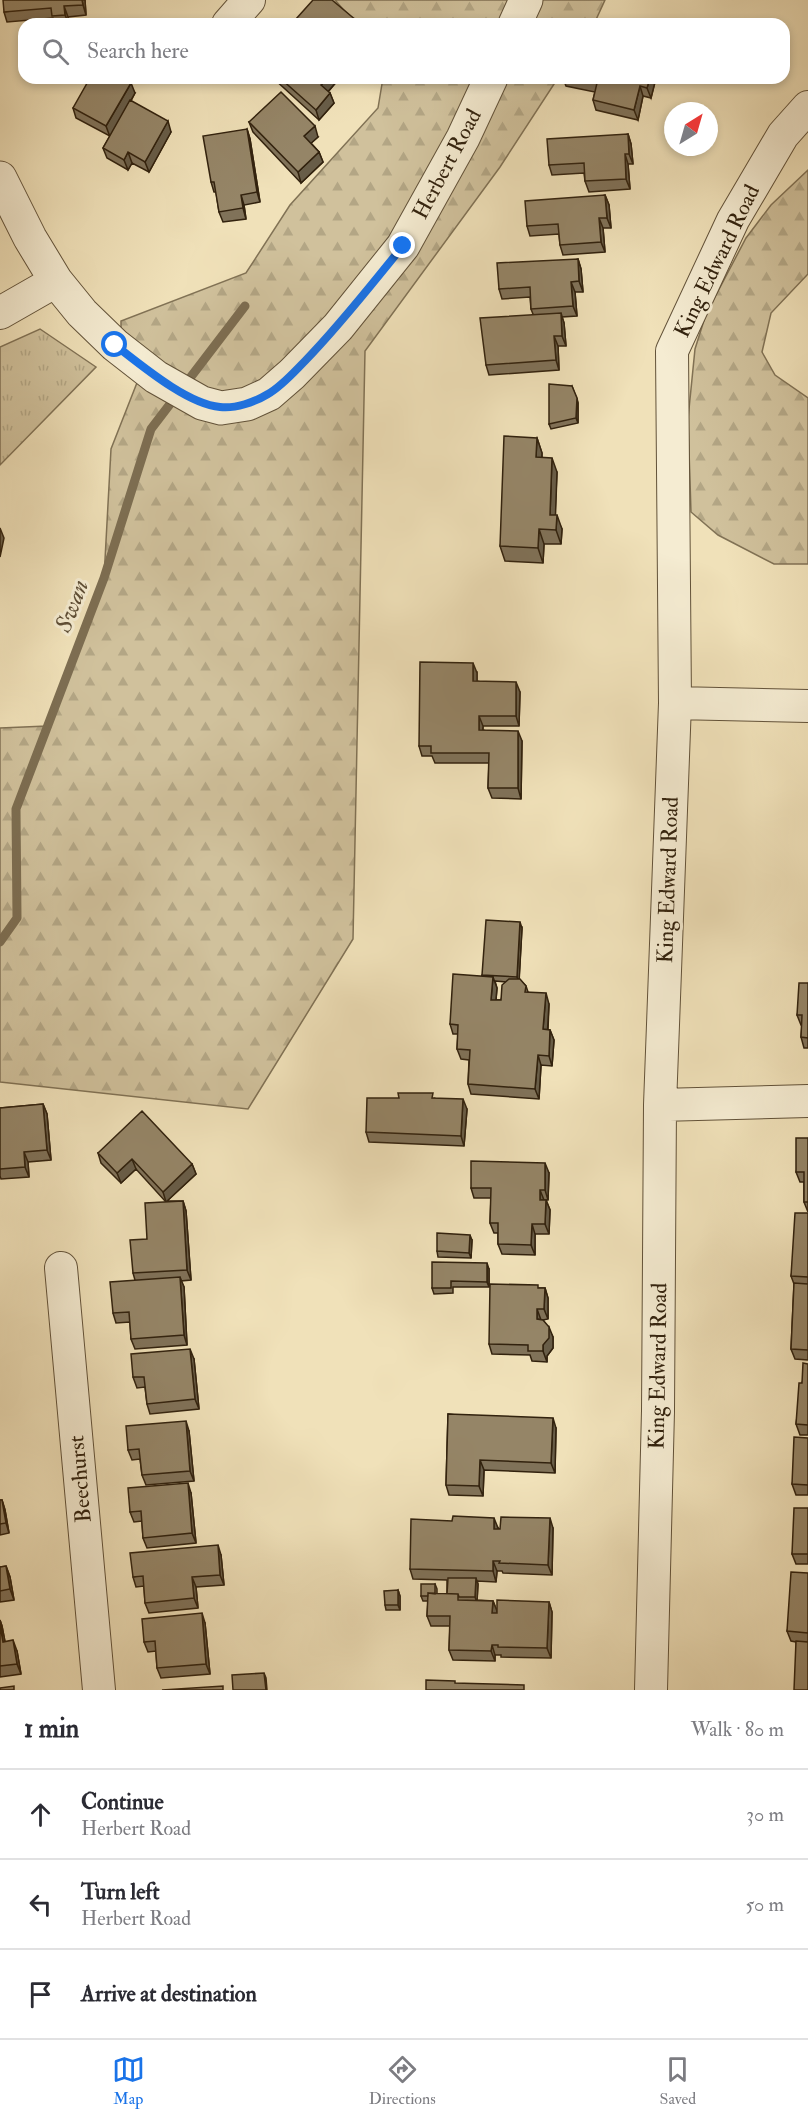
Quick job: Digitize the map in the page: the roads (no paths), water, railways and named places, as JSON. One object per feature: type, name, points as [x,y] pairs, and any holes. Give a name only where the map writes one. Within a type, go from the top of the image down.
[{"type":"street","points":[[233,18],[249,0]]},
{"type":"street","points":[[518,18],[526,0]]},
{"type":"street","name":"Herbert Road","points":[[0,177],[30,238],[56,281],[82,313],[115,345],[156,377],[202,403],[221,408],[247,404],[269,394],[292,374],[338,327],[403,246],[463,138],[488,84]]},
{"type":"street","name":"King Edward Road","points":[[651,1690],[658,1411],[660,1105],[675,703],[672,351],[733,220],[783,135],[808,107]]},
{"type":"street","points":[[0,313],[56,281]]},
{"type":"street","points":[[675,703],[808,706]]},
{"type":"street","points":[[660,1105],[808,1101]]},
{"type":"street","name":"Beechurst","points":[[61,1268],[99,1690]]},
{"type":"waterway","name":"Swan","points":[[0,942],[17,918],[16,809],[104,578],[151,429],[245,306]]}]
